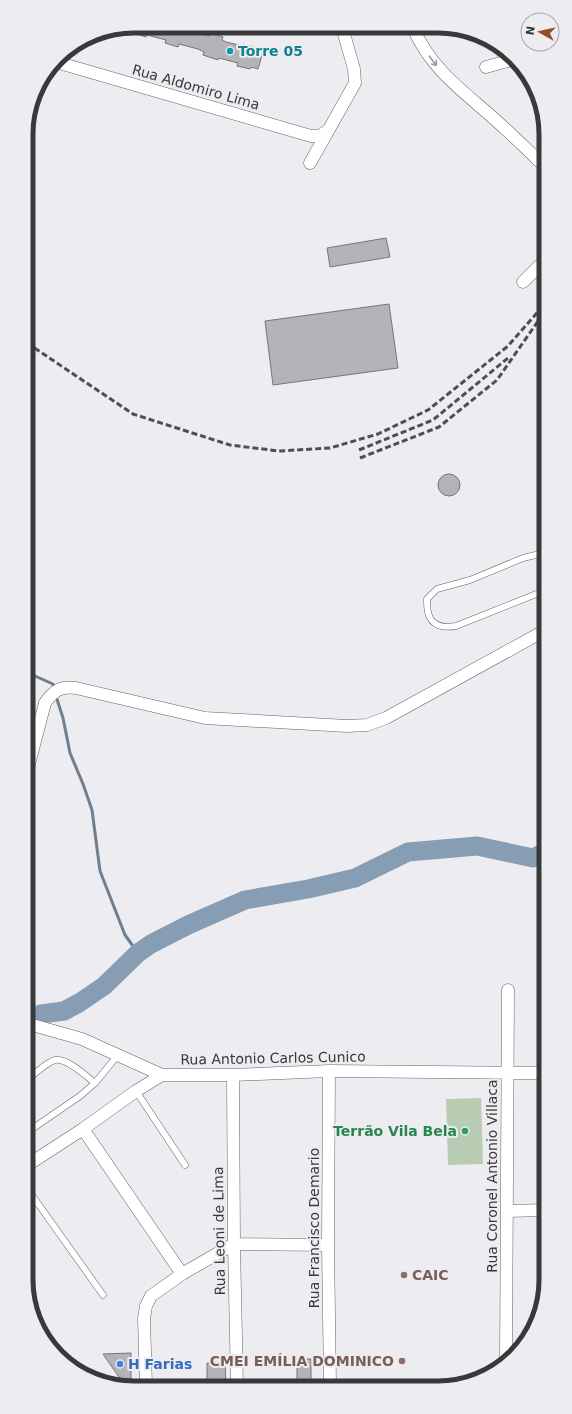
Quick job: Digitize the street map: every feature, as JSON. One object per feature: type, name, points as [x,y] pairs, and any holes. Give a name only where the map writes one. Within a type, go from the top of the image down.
[{"type":"street","points":[[310,163],[355,83],[354,69],[344,33]]},
{"type":"street","points":[[416,33],[426,52],[445,76],[466,96],[505,128],[539,162]]},
{"type":"street","points":[[486,67],[507,61]]},
{"type":"street","name":"Rua Aldomiro Lima","points":[[62,64],[312,136],[316,137],[327,131]]},
{"type":"street","points":[[523,282],[539,266]]},
{"type":"street","points":[[33,748],[45,703],[55,692],[67,687],[205,718],[347,726],[367,725],[386,718],[539,634]]},
{"type":"street","name":"Rua Coronel Antonio Villaca","points":[[506,1354],[508,990]]},
{"type":"street","points":[[33,1025],[82,1040],[162,1075]]},
{"type":"street","name":"Rua Antonio Carlos Cunico","points":[[33,1161],[162,1075],[233,1075],[329,1071],[539,1073]]},
{"type":"street","name":"Rua Francisco Demario","points":[[329,1071],[328,1245],[330,1381]]},
{"type":"street","name":"Rua Leoni de Lima","points":[[233,1075],[236,1381]]},
{"type":"street","points":[[83,1129],[182,1274]]},
{"type":"street","points":[[508,1210],[539,1210]]},
{"type":"street","points":[[146,1381],[144,1319],[146,1306],[152,1296],[182,1274],[234,1244],[328,1245]]},
{"type":"lane","points":[[539,555],[523,558],[470,580],[437,589],[427,599],[428,613],[435,624],[445,628],[456,626],[539,593]]},
{"type":"lane","points":[[33,1128],[80,1096],[95,1083],[118,1055]]},
{"type":"lane","points":[[33,1075],[54,1060],[61,1059],[95,1083]]},
{"type":"lane","points":[[136,1091],[186,1165]]},
{"type":"lane","points":[[33,1197],[103,1296]]},
{"type":"green space","name":"Terrão Vila Bela","points":[[481,1098],[483,1164],[448,1165],[446,1099]]},
{"type":"building","name":"Torre 05","points":[[133,33],[201,33],[209,36],[210,33],[223,37],[222,40],[226,42],[243,46],[243,44],[263,52],[258,69],[251,67],[250,69],[237,66],[238,63],[219,58],[218,60],[203,55],[204,52],[198,49],[179,44],[178,47],[165,43],[166,40],[147,35],[146,37]]},
{"type":"building","points":[[386,238],[390,257],[330,267],[327,248]]},
{"type":"building","points":[[389,304],[398,368],[273,385],[265,321]]},
{"type":"building","points":[[445,474],[453,474],[460,481],[460,489],[453,496],[445,496],[438,489],[438,481]]},
{"type":"building","name":"H Farias","points":[[131,1353],[131,1381],[121,1380],[103,1354]]},
{"type":"building","points":[[297,1359],[311,1359],[311,1381],[297,1381]]},
{"type":"building","points":[[225,1362],[226,1381],[207,1381],[207,1363]]},
{"type":"waterway","points":[[33,675],[53,684],[54,689]]},
{"type":"waterway","points":[[56,696],[63,718],[70,753],[92,810],[100,871],[125,935],[138,953]]},
{"type":"waterway","points":[[33,1021],[41,1014],[64,1011],[79,1003],[104,986],[138,953],[151,944],[188,925],[245,900],[308,889],[355,878],[408,852],[477,846],[533,858],[539,855]]},
{"type":"railway","points":[[33,347],[133,414],[230,445],[279,451],[330,448],[378,434],[428,410],[508,346],[539,311]]},
{"type":"railway","points":[[360,458],[439,427],[497,380],[539,320]]},
{"type":"railway","points":[[359,450],[433,420],[508,358]]},
{"type":"place","name":"Torre 05","points":[[230,51]]},
{"type":"place","name":"Terrão Vila Bela","points":[[465,1131]]},
{"type":"place","name":"CAIC","points":[[404,1275]]},
{"type":"place","name":"CMEI EMÍLIA DOMINICO","points":[[402,1361]]},
{"type":"place","name":"H Farias","points":[[120,1364]]}]
